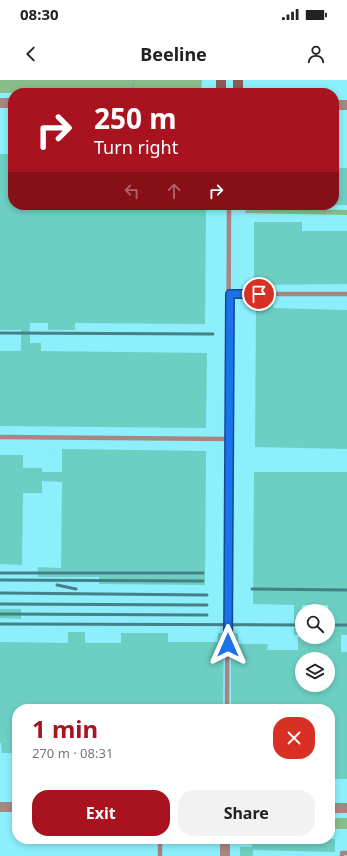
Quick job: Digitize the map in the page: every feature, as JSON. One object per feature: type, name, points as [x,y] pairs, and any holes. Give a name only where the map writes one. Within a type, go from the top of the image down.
[{"type":"street","points":[[0,807],[12,807]]},
{"type":"street","points":[[335,808],[347,808]]},
{"type":"street","points":[[225,844],[225,856]]},
{"type":"lane","points":[[227,704],[230,294],[229,210]]},
{"type":"lane","points":[[230,294],[347,294]]},
{"type":"lane","points":[[0,436],[228,439]]},
{"type":"lane","points":[[160,844],[160,856]]},
{"type":"lane","points":[[342,856],[342,854],[347,854]]},
{"type":"green space","points":[[0,80],[202,80],[201,88],[8,88],[8,93],[0,93]]},
{"type":"green space","points":[[347,210],[347,215],[245,213],[245,211]]},
{"type":"green space","points":[[335,818],[347,818],[347,829],[335,829]]},
{"type":"building","points":[[0,154],[8,154],[8,210],[206,210],[205,324],[75,323],[75,330],[48,330],[48,323],[30,323],[30,343],[41,343],[41,351],[207,353],[206,428],[0,426],[0,351],[21,351],[21,330],[0,330]]},
{"type":"building","points":[[339,168],[347,168],[347,205],[339,205]]},
{"type":"building","points":[[254,222],[302,222],[302,231],[347,231],[347,284],[254,285]]},
{"type":"building","points":[[257,305],[273,305],[273,308],[347,310],[347,449],[255,447]]},
{"type":"building","points":[[62,449],[206,451],[205,585],[99,584],[99,577],[38,577],[38,567],[61,568],[62,482],[42,481],[42,493],[23,493],[22,565],[0,564],[0,455],[23,455],[23,468],[42,468],[42,472],[62,472]]},
{"type":"building","points":[[254,472],[347,472],[347,635],[341,635],[341,652],[347,652],[347,779],[335,779],[335,704],[231,704],[231,633],[238,633],[238,644],[268,644],[267,650],[298,650],[298,644],[335,644],[335,604],[295,604],[294,635],[294,605],[253,604]]},
{"type":"building","points":[[0,609],[21,609],[21,619],[0,618]]},
{"type":"building","points":[[68,632],[85,632],[85,643],[121,643],[121,633],[168,633],[168,642],[218,642],[218,633],[224,633],[223,704],[12,704],[12,753],[2,753],[0,743],[0,642],[68,643]]},
{"type":"building","points":[[252,844],[335,844],[335,852],[253,850],[253,856],[240,856],[240,847],[252,847]]},
{"type":"railway","points":[[0,333],[213,334]]},
{"type":"railway","points":[[0,573],[203,573]]},
{"type":"railway","points":[[0,580],[203,581]]},
{"type":"railway","points":[[57,585],[76,589]]},
{"type":"railway","points":[[252,589],[347,590]]},
{"type":"railway","points":[[0,593],[207,595]]},
{"type":"railway","points":[[0,604],[207,605]]},
{"type":"railway","points":[[0,614],[207,615]]},
{"type":"railway","points":[[0,624],[295,625]]},
{"type":"railway","points":[[335,625],[347,625]]},
{"type":"route","points":[[228,645],[230,294],[259,294]]}]
